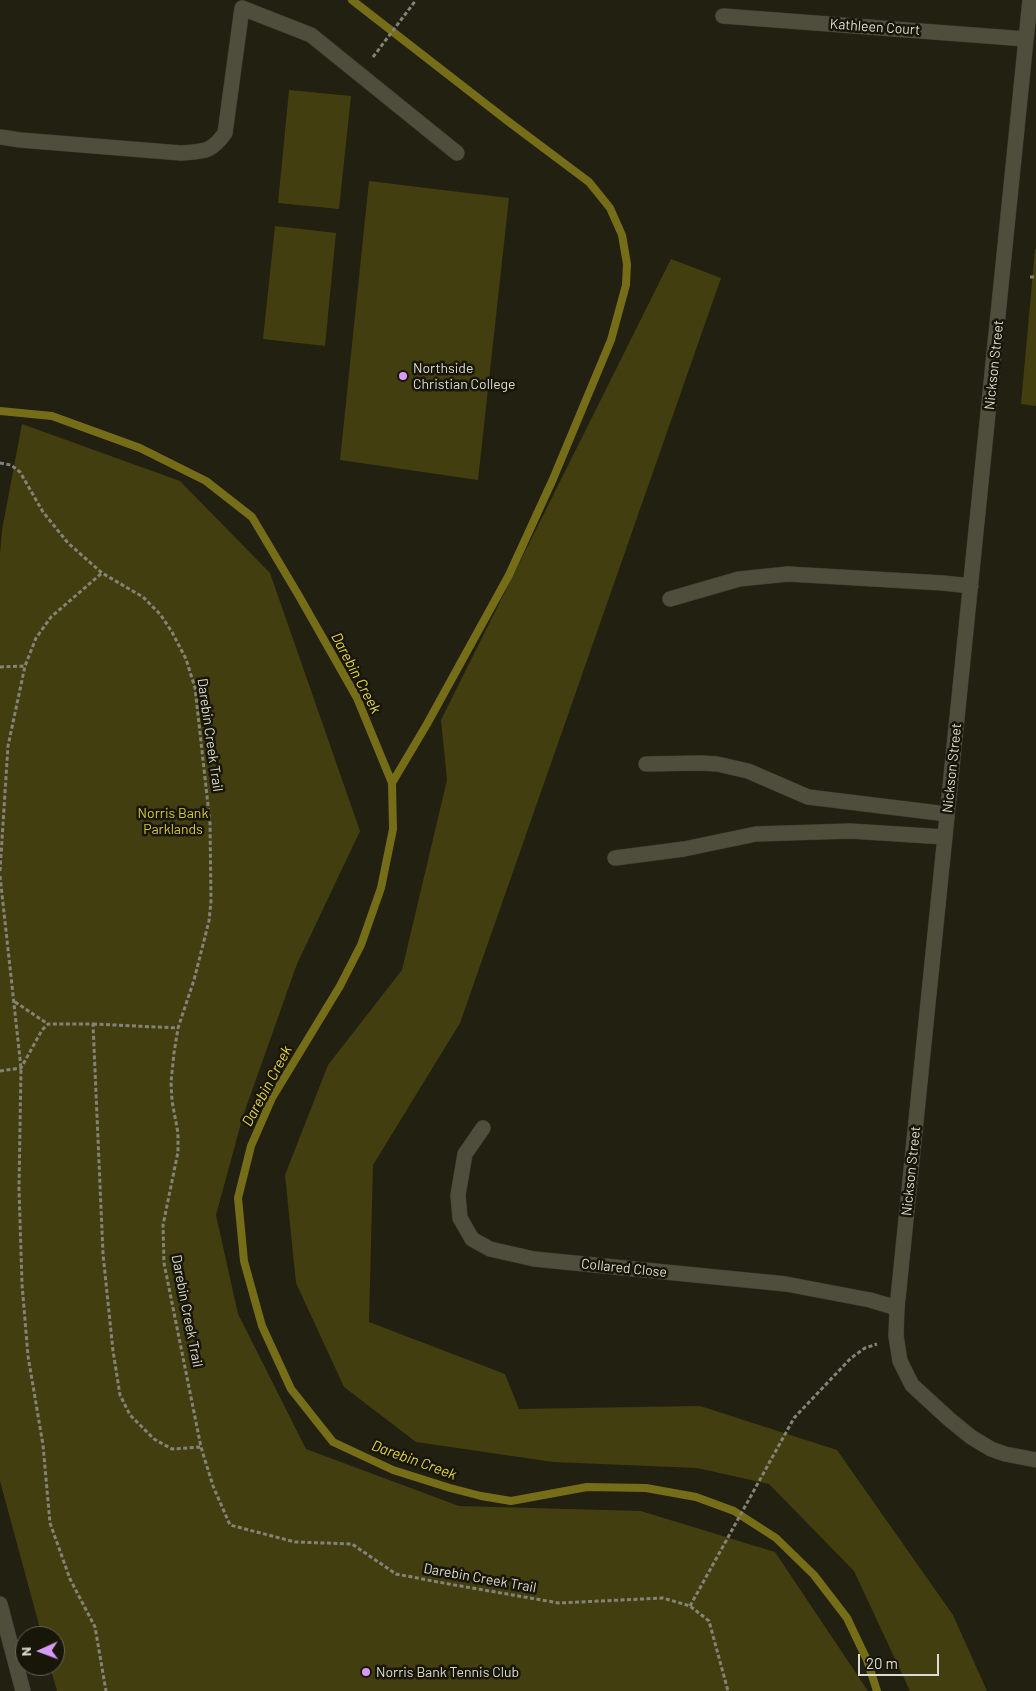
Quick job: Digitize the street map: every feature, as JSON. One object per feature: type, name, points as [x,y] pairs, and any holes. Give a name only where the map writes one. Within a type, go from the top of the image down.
[{"type":"street","name":"Nickson Street","points":[[1030,0],[896,1308],[896,1336],[900,1361],[912,1385],[949,1419],[971,1437],[991,1449],[1005,1454],[1036,1460]]},
{"type":"street","points":[[0,137],[181,153],[204,151],[216,145],[225,133],[242,8],[310,35],[457,153]]},
{"type":"street","name":"Kathleen Court","points":[[723,16],[1026,40]]},
{"type":"street","points":[[670,599],[739,579],[788,574],[971,586]]},
{"type":"street","points":[[646,764],[718,764],[748,771],[808,797],[947,814]]},
{"type":"street","points":[[615,858],[684,849],[756,834],[850,831],[945,837]]},
{"type":"street","name":"Collared Close","points":[[483,1128],[466,1154],[458,1195],[460,1218],[472,1239],[490,1249],[534,1259],[786,1284],[870,1300],[896,1308]]},
{"type":"street","points":[[0,1604],[23,1691]]},
{"type":"path","points":[[384,44],[416,0]]},
{"type":"path","points":[[1030,276],[1036,277]]},
{"type":"path","name":"Darebin Creek Trail","points":[[0,463],[11,465],[20,472],[43,512],[68,543],[102,573],[143,597],[160,614],[186,659],[195,688],[210,822],[211,901],[209,922],[194,980],[178,1028],[171,1082],[172,1101],[178,1133],[178,1152],[163,1225],[164,1263],[201,1447],[213,1486],[230,1524],[295,1542],[352,1544],[396,1574],[449,1584],[559,1603],[663,1598],[690,1606],[709,1621],[728,1691]]},
{"type":"path","points":[[0,871],[8,746],[25,666],[36,638],[51,617],[102,573]]},
{"type":"path","points":[[0,667],[25,666]]},
{"type":"path","points":[[0,876],[21,1068],[19,1189],[22,1284],[28,1356],[43,1445],[50,1523],[70,1579],[95,1627],[106,1691]]},
{"type":"path","points":[[14,1002],[48,1024],[178,1028]]},
{"type":"path","points":[[21,1068],[42,1030],[48,1024]]},
{"type":"path","points":[[92,1024],[103,1254],[113,1351],[120,1395],[130,1416],[154,1439],[172,1449],[201,1447]]},
{"type":"path","points":[[0,1071],[21,1068]]},
{"type":"path","points":[[690,1606],[794,1418],[851,1358],[865,1348],[896,1336]]},
{"type":"green space","points":[[289,90],[351,96],[339,209],[278,203]]},
{"type":"green space","points":[[369,181],[509,198],[478,480],[340,460]]},
{"type":"green space","points":[[275,226],[336,233],[325,346],[263,339]]},
{"type":"green space","points":[[1036,249],[1036,406],[1021,404]]},
{"type":"green space","points":[[671,259],[721,278],[460,1023],[373,1165],[369,1322],[505,1374],[519,1409],[700,1406],[837,1450],[953,1615],[987,1691],[910,1691],[854,1571],[769,1484],[697,1468],[553,1462],[416,1442],[344,1387],[296,1283],[285,1175],[328,1065],[402,970],[447,780],[441,720]]},
{"type":"green space","name":"Norris Bank Parklands","points":[[22,424],[180,481],[270,573],[360,831],[297,964],[243,1116],[216,1215],[238,1314],[306,1449],[459,1506],[641,1511],[775,1552],[868,1691],[57,1691],[53,1676],[65,1676],[65,1626],[39,1626],[0,1481],[0,554],[2,530]]},
{"type":"waterway","points":[[352,0],[589,182],[610,208],[622,235],[627,264],[626,285],[611,340],[553,479],[509,575],[427,724],[392,783]]},
{"type":"waterway","name":"Darebin Creek","points":[[0,411],[52,416],[140,448],[206,481],[252,517],[357,698],[392,783],[393,829],[381,888],[361,945],[340,986],[272,1098],[251,1146],[238,1198],[244,1261],[262,1326],[291,1389],[333,1442],[393,1470],[450,1488],[511,1501],[587,1487],[646,1488],[696,1497],[734,1511],[776,1538],[814,1575],[847,1618],[867,1660],[877,1691]]},
{"type":"place","name":"Northside Christian College","points":[[403,376]]},
{"type":"place","name":"Norris Bank Tennis Club","points":[[366,1672]]}]
